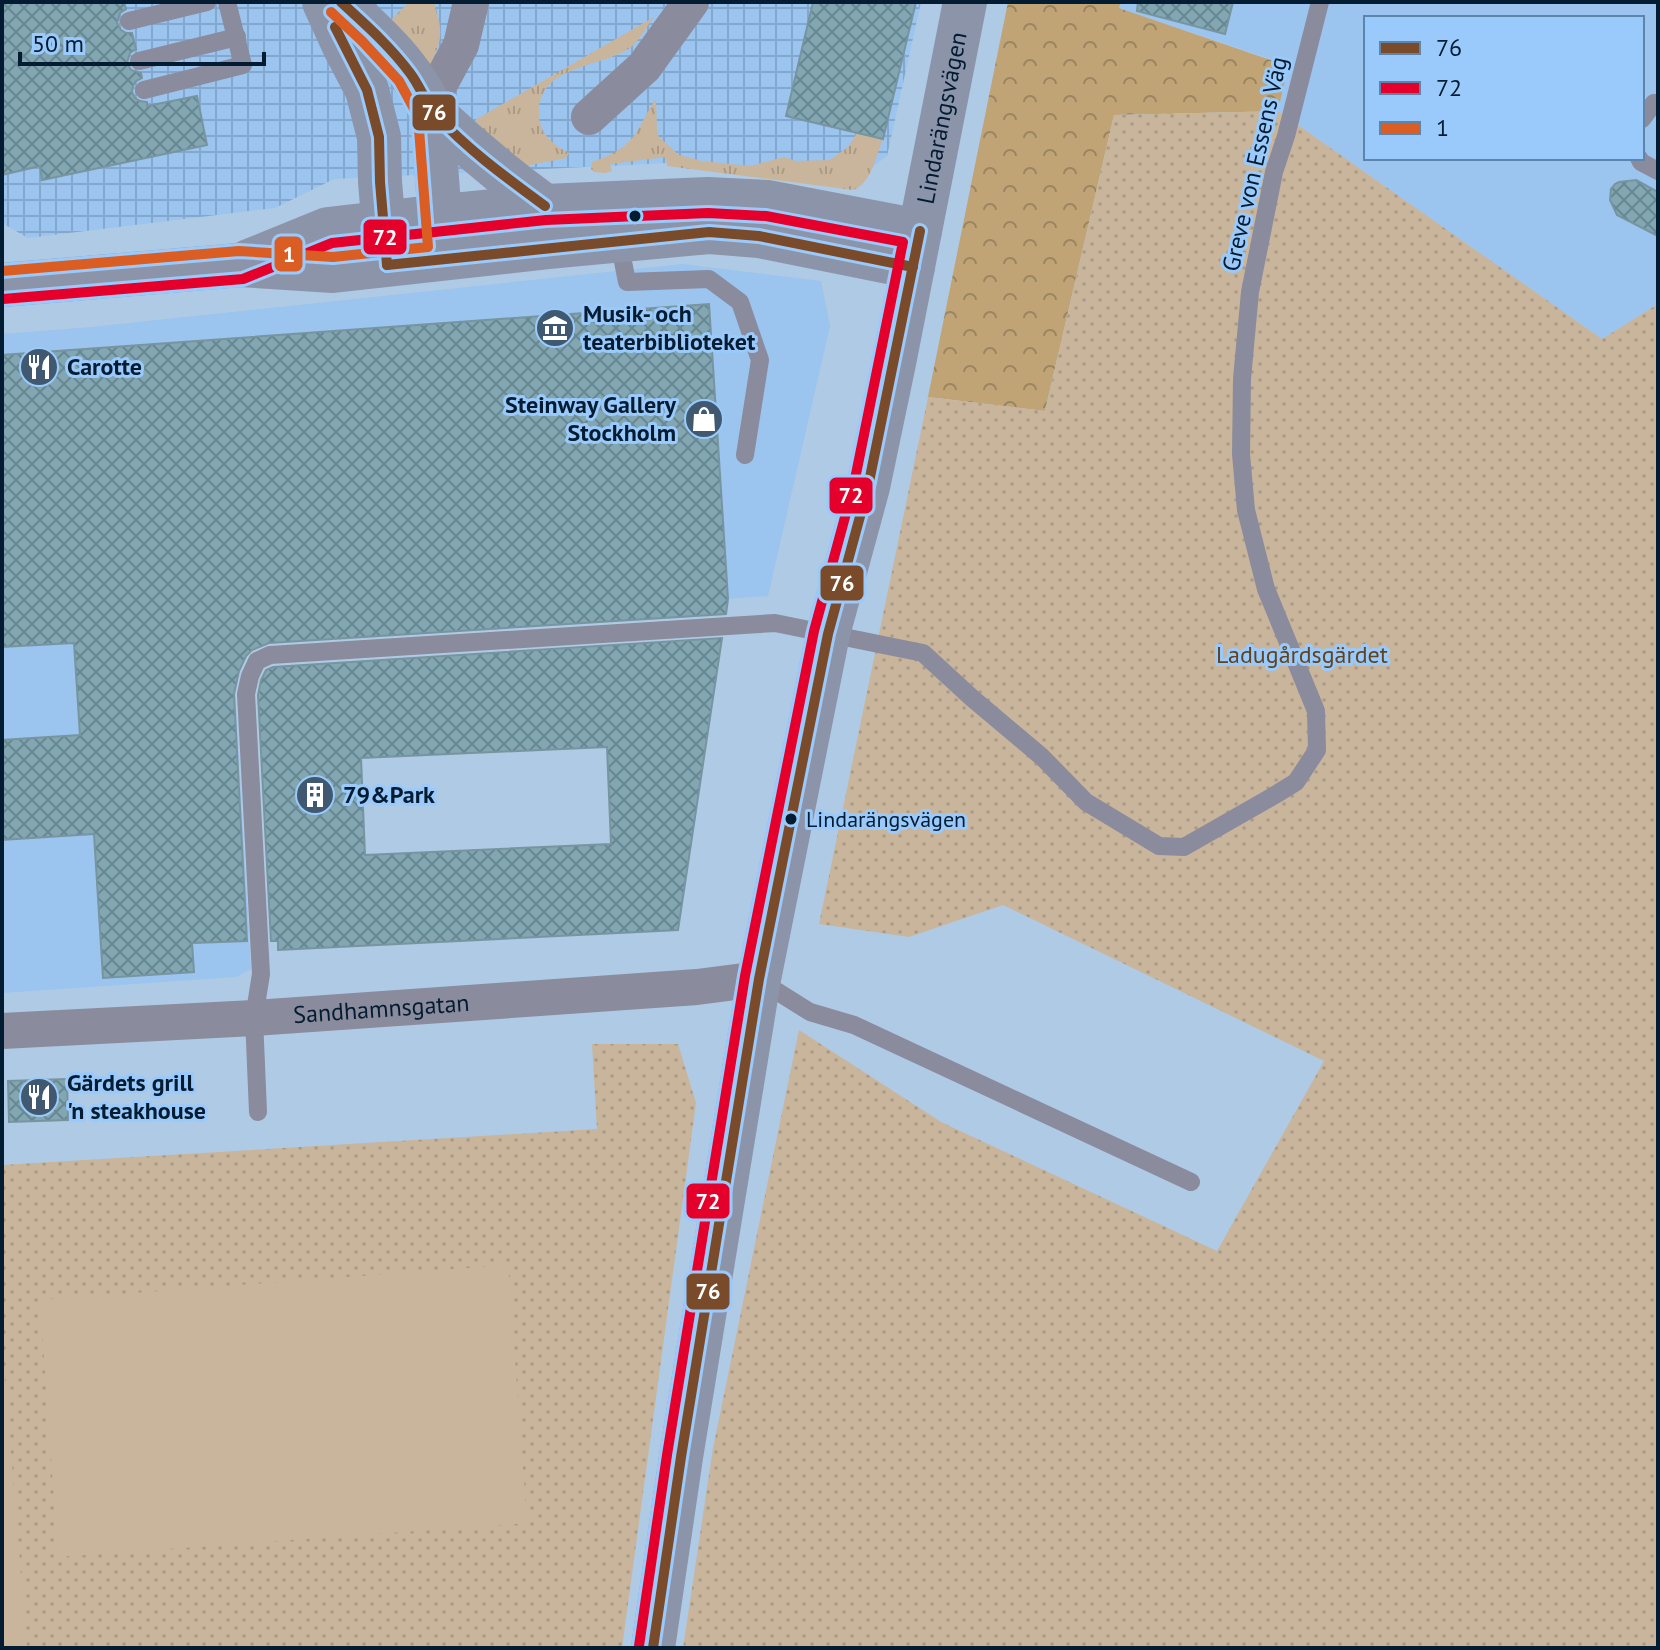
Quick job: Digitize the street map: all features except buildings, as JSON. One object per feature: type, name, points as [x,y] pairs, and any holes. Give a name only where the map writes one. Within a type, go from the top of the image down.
[{"type":"street","points":[[324,2],[367,90],[379,137],[387,265]]},
{"type":"street","points":[[341,2],[410,73],[431,108],[461,140],[545,206]]},
{"type":"street","points":[[443,259],[431,108],[461,45],[471,2]]},
{"type":"street","points":[[589,117],[644,67],[691,2]]},
{"type":"street","name":"Lindarängsvägen","points":[[653,1648],[759,979],[828,634],[868,487],[965,2]]},
{"type":"street","points":[[240,265],[328,229],[545,206],[708,199],[768,202],[917,249]]},
{"type":"street","points":[[2,285],[240,265],[333,271],[709,232],[917,249]]},
{"type":"street","name":"Sandhamnsgatan","points":[[2,1031],[254,1018],[697,987],[759,979]]},
{"type":"lane","points":[[129,21],[207,2]]},
{"type":"lane","points":[[144,90],[243,65],[227,2]]},
{"type":"lane","name":"Greve von Essens Väg","points":[[828,634],[923,653],[1042,757],[1086,802],[1159,846],[1184,847],[1296,782],[1317,750],[1316,711],[1266,589],[1246,510],[1241,454],[1242,379],[1250,292],[1274,172],[1320,2]]},
{"type":"lane","points":[[139,61],[237,37]]},
{"type":"lane","points":[[1644,116],[1654,103],[1658,103]]},
{"type":"lane","points":[[1640,160],[1658,171]]},
{"type":"lane","points":[[619,241],[627,282],[709,279],[740,302],[760,360],[745,455]]},
{"type":"lane","points":[[258,1112],[254,1018],[261,974],[246,694],[257,661],[270,655],[759,623],[775,623],[828,634]]},
{"type":"lane","points":[[759,979],[810,1012],[854,1025],[1191,1182]]},
{"type":"shaded area","points":[[2,2],[921,2],[887,156],[850,184],[668,163],[334,179],[275,208],[28,238],[2,223]]},
{"type":"shaded area","points":[[1121,2],[1658,2],[1658,304],[1602,339],[1278,111],[1288,65],[1119,8]]},
{"type":"shaded area","points":[[683,264],[821,281],[830,326],[768,596],[232,636],[251,969],[236,977],[2,993],[2,334]]},
{"type":"green space","points":[[409,2],[434,2],[440,37],[429,69],[387,24]]},
{"type":"green space","points":[[1008,2],[1121,2],[1119,8],[1288,66],[1278,111],[1114,115],[1045,411],[928,397]]},
{"type":"green space","points":[[654,17],[627,50],[570,71],[547,88],[541,100],[540,123],[549,139],[569,153],[566,158],[525,166],[488,137],[475,120]]},
{"type":"green space","points":[[656,99],[659,137],[679,155],[702,161],[750,166],[784,157],[796,161],[830,160],[848,147],[857,133],[883,139],[869,176],[853,190],[667,166],[666,157],[610,164],[612,171],[594,172],[592,162],[625,145],[635,135]]},
{"type":"green space","name":"Ladugårdsgärdet","points":[[1278,111],[1602,339],[1658,304],[1658,1648],[683,1648],[713,1448],[799,1030],[941,1122],[1217,1251],[1324,1061],[1003,905],[909,937],[819,924],[928,397],[1045,411],[1114,115]]},
{"type":"green space","points":[[592,1044],[678,1044],[696,1103],[622,1648],[2,1648],[2,1165],[597,1129]]},
{"type":"green space","points":[[508,1265],[527,1523],[58,1557],[40,1300]]},
{"type":"green space","points":[[2,1345],[27,1648],[2,1648]]},
{"type":"transit line","name":"76","points":[[341,2],[402,63],[432,110],[448,128],[545,206]]},
{"type":"transit line","name":"1","points":[[2,271],[239,251],[333,257],[428,247],[418,116],[399,81],[331,12]]},
{"type":"transit line","name":"76","points":[[335,27],[367,90],[379,137],[387,265]]},
{"type":"transit line","name":"72","points":[[3,299],[243,279],[332,243],[546,220],[708,213],[766,216],[903,242],[854,484],[814,631],[745,976],[639,1646]]},
{"type":"transit line","name":"76","points":[[653,1648],[759,979],[828,634],[868,487],[920,231]]},
{"type":"transit line","name":"76","points":[[387,265],[709,232],[759,236],[913,267]]},
{"type":"place","name":"Musik- och teaterbiblioteket","points":[[555,328]]},
{"type":"place","name":"Carotte","points":[[39,367]]},
{"type":"place","name":"Steinway Gallery Stockholm","points":[[704,419]]},
{"type":"place","name":"79&Park","points":[[315,795]]},
{"type":"place","name":"Lindarängsvägen","points":[[791,819]]},
{"type":"place","name":"Gärdets grill 'n steakhouse","points":[[39,1097]]}]
